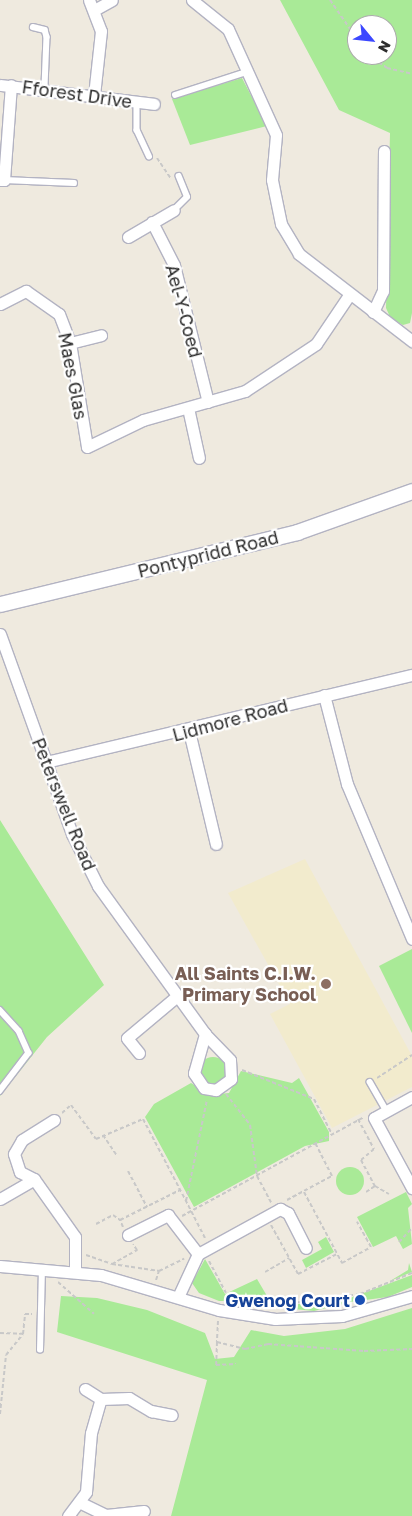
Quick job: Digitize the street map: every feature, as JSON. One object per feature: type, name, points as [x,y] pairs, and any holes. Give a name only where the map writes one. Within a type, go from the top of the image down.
[{"type":"main road","name":"Pontypridd Road","points":[[0,604],[297,532],[412,491]]},
{"type":"street","points":[[94,95],[101,31],[93,5],[112,0]]},
{"type":"street","points":[[192,0],[228,29],[276,135],[272,180],[281,224],[299,254],[349,296],[374,312],[412,341]]},
{"type":"street","points":[[2,180],[6,85]]},
{"type":"street","name":"Fforest Drive","points":[[6,85],[45,87],[154,104]]},
{"type":"street","points":[[374,312],[383,291],[384,151]]},
{"type":"street","points":[[128,237],[174,210]]},
{"type":"street","name":"Ael-Y-Coed","points":[[152,222],[174,265],[208,402]]},
{"type":"street","name":"Maes Glas","points":[[0,304],[26,291],[48,303],[59,314],[70,343],[87,447],[143,420],[188,408]]},
{"type":"street","points":[[199,458],[188,408],[245,391],[305,354],[349,296]]},
{"type":"street","points":[[70,343],[101,335]]},
{"type":"street","name":"Peterswell Road","points":[[0,634],[72,834],[98,886],[205,1034],[232,1066]]},
{"type":"street","name":"Lidmore Road","points":[[46,762],[189,731],[324,695],[412,675]]},
{"type":"street","points":[[324,695],[347,784],[412,938]]},
{"type":"street","points":[[189,731],[216,844]]},
{"type":"street","points":[[139,1053],[126,1038],[177,996]]},
{"type":"street","points":[[205,1034],[194,1072],[199,1084],[210,1090],[222,1088],[231,1079],[232,1066]]},
{"type":"street","points":[[412,1098],[374,1118],[412,1188]]},
{"type":"street","points":[[54,1120],[22,1140],[14,1154],[20,1172],[34,1179],[75,1237],[75,1270]]},
{"type":"street","points":[[0,1199],[34,1179]]},
{"type":"street","points":[[178,1297],[199,1256],[275,1209],[288,1213],[306,1248]]},
{"type":"street","points":[[128,1235],[168,1215],[175,1221],[199,1256]]},
{"type":"street","points":[[0,1266],[75,1270],[178,1297],[219,1310],[275,1319],[322,1319],[373,1310],[412,1296]]},
{"type":"street","points":[[85,1389],[101,1399],[129,1398],[151,1411],[172,1415]]},
{"type":"street","points":[[68,1516],[81,1504],[101,1399]]},
{"type":"street","points":[[81,1504],[106,1515],[144,1511]]},
{"type":"lane","points":[[33,27],[45,30],[47,37],[45,87]]},
{"type":"lane","points":[[175,95],[246,72]]},
{"type":"lane","points":[[137,102],[138,130],[151,155]]},
{"type":"lane","points":[[174,210],[187,197],[179,177]]},
{"type":"lane","points":[[2,180],[74,183]]},
{"type":"lane","points":[[0,1010],[19,1031],[29,1053],[0,1091]]},
{"type":"lane","points":[[370,1082],[387,1111]]},
{"type":"lane","points":[[40,1350],[42,1268]]},
{"type":"path","points":[[330,0],[347,25]]},
{"type":"path","points":[[382,65],[386,68],[412,74]]},
{"type":"path","points":[[151,155],[174,185]]},
{"type":"path","points":[[370,1082],[412,1055]]},
{"type":"path","points":[[232,1066],[314,1099],[332,1134]]},
{"type":"path","points":[[222,1088],[250,1125],[257,1176],[275,1209],[332,1176],[315,1143]]},
{"type":"path","points":[[186,1201],[210,1090]]},
{"type":"path","points":[[54,1120],[71,1105],[96,1139],[143,1119],[208,1242],[199,1256]]},
{"type":"path","points":[[175,1221],[191,1210],[369,1114],[374,1118]]},
{"type":"path","points":[[358,1120],[374,1149],[361,1160],[375,1186],[389,1194]]},
{"type":"path","points":[[104,1136],[117,1156]]},
{"type":"path","points":[[128,1172],[147,1207]]},
{"type":"path","points":[[366,1192],[375,1186]]},
{"type":"path","points":[[304,1192],[342,1263],[371,1247],[357,1222]]},
{"type":"path","points":[[96,1224],[113,1215],[120,1220]]},
{"type":"path","points":[[399,1242],[412,1228]]},
{"type":"path","points":[[112,1264],[159,1271],[199,1256],[206,1257],[226,1293]]},
{"type":"path","points":[[265,1272],[289,1258]]},
{"type":"path","points":[[238,1302],[285,1304],[354,1295],[412,1273]]},
{"type":"path","points":[[61,1284],[94,1314]]},
{"type":"path","points":[[219,1310],[216,1365],[236,1364]]},
{"type":"path","points":[[0,1414],[6,1355],[23,1334],[25,1314],[41,1315]]},
{"type":"path","points":[[0,1333],[23,1334]]},
{"type":"path","points":[[217,1342],[245,1349],[268,1344],[364,1352],[412,1349]]},
{"type":"shaded area","name":"All Saints C.I.W. Primary School","points":[[305,859],[412,1056],[412,1087],[332,1128],[270,1014],[290,1004],[228,893]]},
{"type":"green space","points":[[280,0],[412,0],[412,313],[410,323],[403,325],[391,319],[386,308],[390,133],[339,110]]},
{"type":"green space","points":[[242,78],[267,126],[190,145],[172,99]]},
{"type":"green space","points":[[0,820],[104,985],[47,1037],[0,1096]]},
{"type":"green space","points":[[412,949],[412,1033],[379,966]]},
{"type":"green space","points":[[213,1057],[223,1061],[227,1071],[223,1081],[213,1085],[203,1081],[199,1071],[203,1061]]},
{"type":"green space","points":[[241,1071],[292,1083],[299,1078],[329,1132],[329,1141],[305,1146],[194,1207],[145,1117],[154,1104],[191,1083],[210,1095],[229,1093]]},
{"type":"green space","points":[[350,1167],[360,1171],[364,1181],[360,1191],[350,1195],[340,1191],[336,1181],[340,1171]]},
{"type":"green space","points":[[406,1192],[412,1204],[408,1208],[412,1244],[403,1249],[396,1236],[373,1247],[357,1217]]},
{"type":"green space","points":[[326,1237],[334,1252],[306,1268],[302,1260],[322,1249],[318,1242]]},
{"type":"green space","points":[[205,1259],[225,1294],[257,1279],[270,1301],[219,1301],[199,1293],[192,1283]]},
{"type":"green space","points":[[409,1263],[412,1272],[390,1281],[408,1270]]},
{"type":"green space","points":[[412,1275],[412,1287],[388,1297],[350,1302],[350,1298]]},
{"type":"green space","points":[[61,1296],[97,1298],[147,1310],[205,1333],[215,1359],[234,1357],[251,1330],[284,1336],[345,1329],[412,1308],[412,1516],[171,1516],[207,1380],[57,1332]]},
{"type":"green space","points":[[346,1298],[347,1303],[314,1311],[230,1303],[283,1306]]},
{"type":"place","name":"All Saints C.I.W. Primary School","points":[[326,984]]},
{"type":"place","name":"Gwenog Court","points":[[360,1300]]}]
